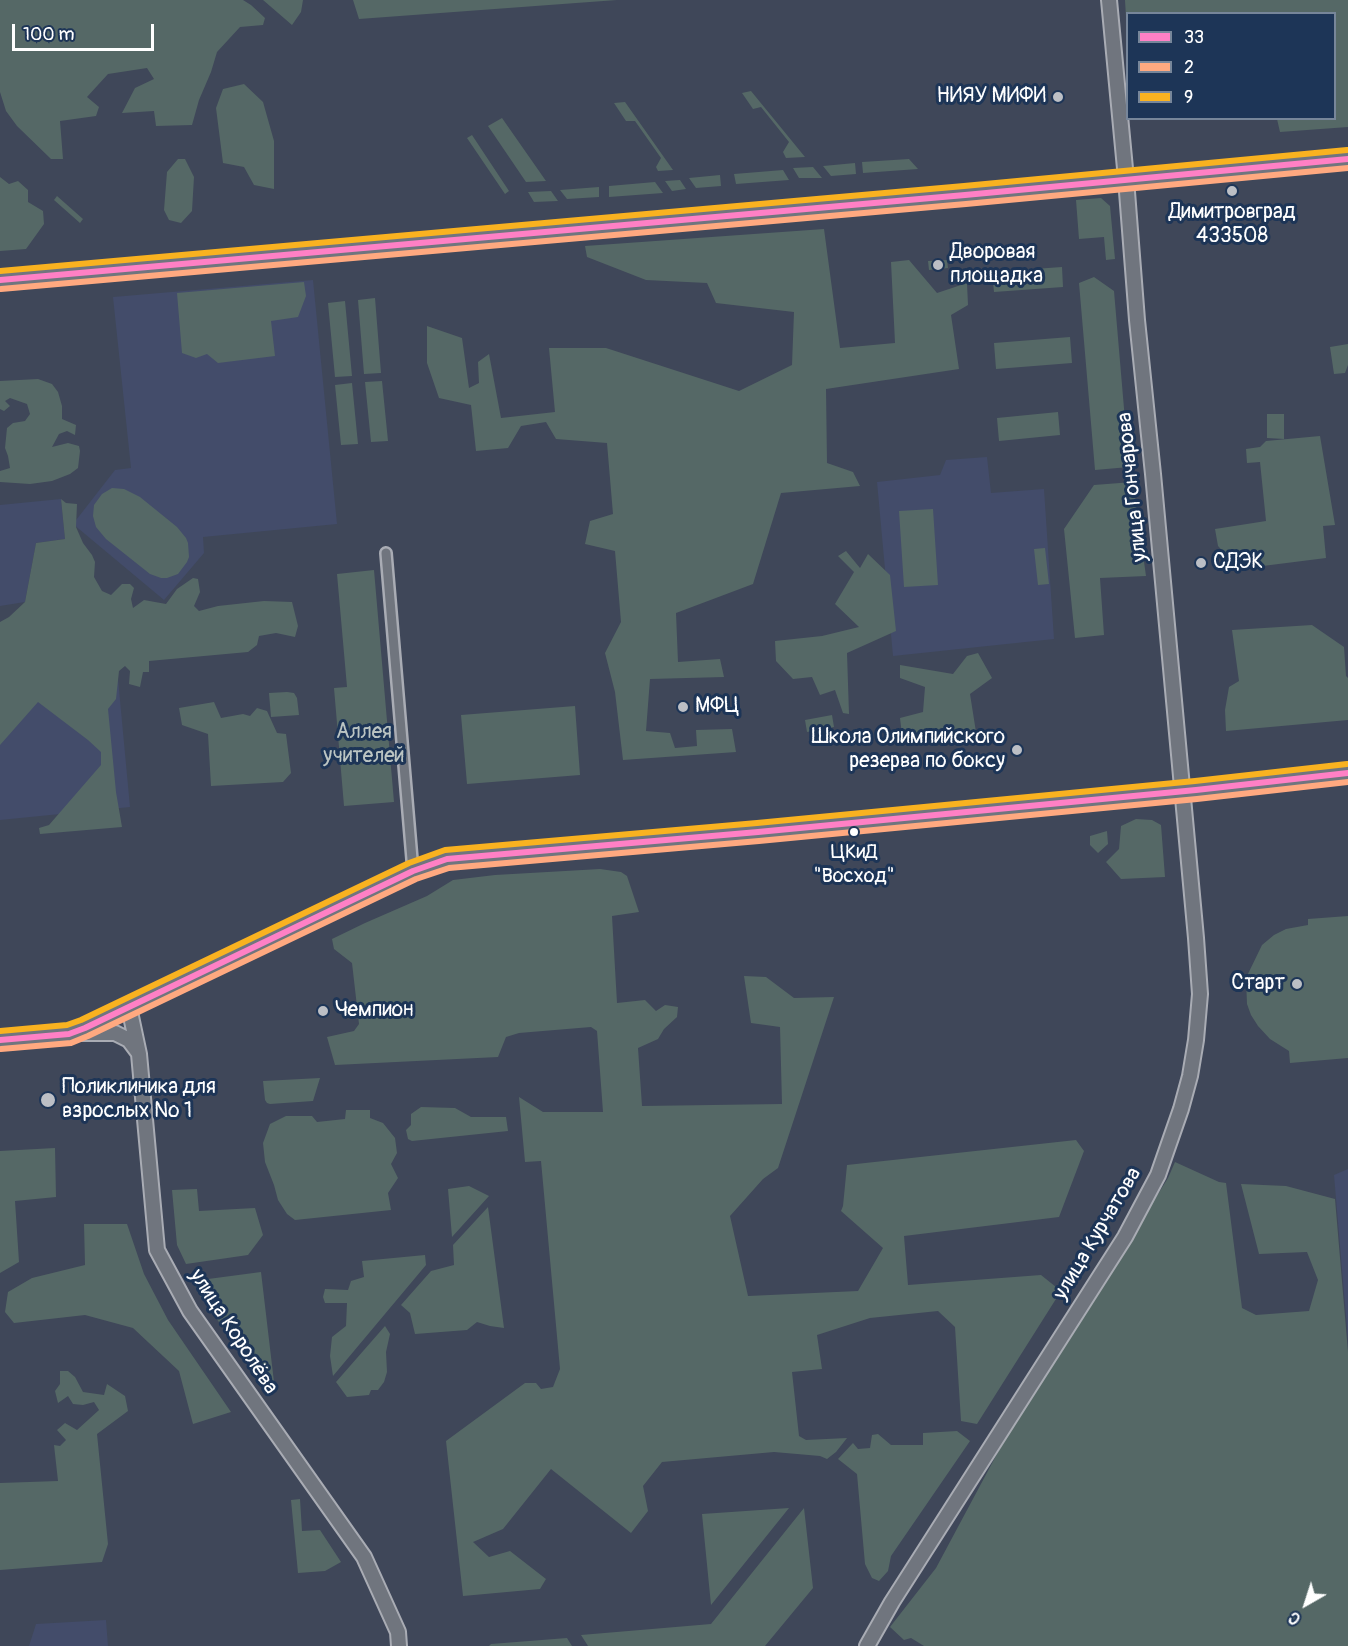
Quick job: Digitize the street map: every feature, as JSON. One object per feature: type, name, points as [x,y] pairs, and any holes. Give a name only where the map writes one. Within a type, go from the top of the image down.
[{"type":"main road","name":"улица Гончарова","points":[[1109,0],[1182,791]]},
{"type":"main road","points":[[0,280],[1348,159]]},
{"type":"main road","points":[[69,1034],[413,870],[447,860],[1182,791],[1348,773]]},
{"type":"main road","name":"улица Курчатова","points":[[867,1646],[892,1602],[1125,1237],[1158,1175],[1190,1076],[1200,994],[1182,791]]},
{"type":"main road","name":"улица Королёва","points":[[129,1007],[139,1054],[157,1250],[190,1311],[364,1557],[398,1632],[399,1646]]},
{"type":"main road","points":[[0,1040],[94,1032],[115,1033],[129,1040],[139,1054]]},
{"type":"street","points":[[386,553],[413,870]]},
{"type":"shaded area","points":[[313,280],[337,524],[203,537],[204,553],[164,600],[73,524],[115,470],[131,468],[113,297]]},
{"type":"shaded area","points":[[987,457],[991,493],[1044,489],[1054,639],[893,656],[877,482],[940,475],[946,460]]},
{"type":"shaded area","points":[[61,499],[65,539],[36,543],[25,602],[0,606],[0,505]]},
{"type":"shaded area","points":[[117,668],[130,807],[0,820],[0,680]]},
{"type":"shaded area","points":[[1348,1169],[1348,1339],[1334,1175]]},
{"type":"shaded area","points":[[106,1620],[108,1646],[29,1646],[36,1624]]},
{"type":"green space","points":[[0,0],[243,0],[265,18],[263,25],[240,27],[217,52],[192,125],[156,126],[154,111],[122,113],[135,88],[154,79],[147,68],[108,74],[87,97],[99,107],[96,116],[60,121],[63,159],[51,159],[17,126],[6,111],[0,92]]},
{"type":"green space","points":[[263,0],[303,0],[301,12],[292,25]]},
{"type":"green space","points":[[353,0],[617,0],[359,19]]},
{"type":"green space","points":[[1125,0],[1348,0],[1348,127],[1280,132],[1277,120],[1336,120],[1336,12],[1126,12],[1126,18]]},
{"type":"green space","points":[[244,84],[263,102],[274,141],[274,189],[254,185],[244,167],[223,163],[216,108],[223,89]]},
{"type":"green space","points":[[751,91],[805,157],[786,158],[783,152],[789,142],[761,107],[753,109],[742,93]]},
{"type":"green space","points":[[625,102],[673,170],[658,171],[656,167],[661,158],[635,121],[626,121],[614,103]]},
{"type":"green space","points":[[502,118],[546,181],[526,182],[488,126]]},
{"type":"green space","points":[[472,135],[509,191],[505,194],[467,138]]},
{"type":"green space","points":[[178,159],[185,159],[194,177],[192,211],[181,223],[169,220],[164,210],[167,172]]},
{"type":"green space","points":[[909,159],[918,169],[863,173],[862,162]]},
{"type":"green space","points":[[855,163],[856,174],[831,176],[823,166]]},
{"type":"green space","points":[[813,167],[822,178],[799,178],[793,168]]},
{"type":"green space","points":[[783,170],[789,180],[736,184],[734,174]]},
{"type":"green space","points":[[720,175],[721,186],[696,188],[689,178]]},
{"type":"green space","points":[[0,177],[9,184],[18,181],[28,190],[28,202],[43,211],[44,224],[26,249],[0,251]]},
{"type":"green space","points":[[680,180],[686,189],[672,191],[665,181]]},
{"type":"green space","points":[[655,182],[663,193],[609,197],[609,186]]},
{"type":"green space","points":[[599,187],[599,197],[567,199],[560,190]]},
{"type":"green space","points":[[551,191],[558,201],[534,202],[528,192]]},
{"type":"green space","points":[[57,196],[83,219],[80,223],[54,200]]},
{"type":"green space","points":[[1101,198],[1110,206],[1115,259],[1106,260],[1104,237],[1079,239],[1076,200]]},
{"type":"green space","points":[[824,229],[840,348],[895,343],[891,262],[909,260],[937,293],[967,283],[968,305],[951,315],[959,369],[826,389],[827,463],[853,472],[860,486],[781,493],[753,584],[676,613],[678,662],[720,659],[724,677],[650,679],[646,731],[670,733],[675,748],[697,746],[696,730],[732,729],[736,752],[623,760],[615,692],[605,653],[621,622],[615,551],[585,544],[590,521],[613,514],[607,443],[556,439],[546,422],[521,426],[508,448],[476,451],[471,405],[439,398],[427,363],[427,326],[462,338],[469,388],[479,383],[478,362],[489,354],[501,418],[555,412],[549,348],[606,348],[739,391],[792,365],[794,312],[716,303],[707,283],[646,280],[587,257],[585,246]]},
{"type":"green space","name":"Дворовая площадка","points":[[947,260],[948,268],[929,270],[928,261]]},
{"type":"green space","points":[[1062,267],[1063,287],[994,292],[992,272]]},
{"type":"green space","points":[[1094,277],[1114,291],[1129,467],[1095,470],[1079,283]]},
{"type":"green space","points":[[304,282],[306,296],[298,317],[271,321],[275,356],[218,363],[207,354],[196,358],[182,353],[177,293]]},
{"type":"green space","points":[[375,298],[381,373],[364,374],[358,300]]},
{"type":"green space","points":[[345,301],[352,376],[335,377],[328,303]]},
{"type":"green space","points":[[1070,337],[1072,363],[996,369],[994,343]]},
{"type":"green space","points":[[1348,344],[1348,365],[1345,373],[1334,374],[1330,347]]},
{"type":"green space","points":[[38,379],[52,384],[58,392],[62,406],[62,419],[76,425],[75,435],[67,431],[59,434],[52,447],[68,443],[79,446],[78,468],[52,481],[30,484],[0,482],[0,471],[10,468],[5,448],[7,428],[13,423],[25,421],[30,414],[27,404],[10,398],[5,401],[10,406],[4,411],[0,409],[0,381]]},
{"type":"green space","points":[[382,381],[388,441],[371,442],[365,382]]},
{"type":"green space","points":[[352,383],[358,444],[341,445],[335,385]]},
{"type":"green space","points":[[1058,412],[1060,435],[999,441],[997,418]]},
{"type":"green space","points":[[1267,414],[1284,414],[1284,439],[1267,438]]},
{"type":"green space","points":[[1320,436],[1335,525],[1323,526],[1326,558],[1239,569],[1218,546],[1215,529],[1266,521],[1260,462],[1247,463],[1246,449],[1260,447],[1266,441]]},
{"type":"green space","points":[[1133,482],[1146,576],[1100,578],[1104,635],[1075,638],[1064,529],[1094,485]]},
{"type":"green space","points":[[112,488],[124,489],[140,497],[177,527],[186,538],[189,557],[178,574],[161,578],[150,574],[106,539],[96,527],[93,516],[94,505],[102,494]]},
{"type":"green space","points":[[61,499],[66,503],[77,504],[76,527],[95,562],[94,577],[102,591],[111,595],[122,584],[130,584],[134,588],[131,599],[133,608],[144,600],[166,604],[177,589],[193,578],[198,579],[200,592],[194,606],[199,611],[218,606],[264,601],[292,602],[298,626],[295,637],[276,633],[259,636],[257,645],[248,652],[149,661],[149,672],[143,672],[140,687],[129,684],[130,671],[125,666],[119,671],[116,699],[108,709],[116,792],[122,827],[40,834],[39,828],[49,825],[101,765],[101,752],[38,702],[0,745],[0,622],[25,602],[36,543],[65,539]]},
{"type":"green space","points":[[933,509],[938,585],[904,587],[899,511]]},
{"type":"green space","points":[[1045,548],[1049,584],[1038,585],[1034,549]]},
{"type":"green space","points":[[846,551],[860,568],[868,554],[890,575],[896,631],[847,653],[849,714],[843,713],[835,690],[820,695],[812,677],[793,679],[776,661],[775,641],[822,636],[859,627],[835,604],[854,572],[838,556]]},
{"type":"green space","name":"Аллея учителей","points":[[374,570],[394,802],[344,806],[334,688],[347,687],[337,574]]},
{"type":"green space","points":[[1312,625],[1344,647],[1348,678],[1348,720],[1226,731],[1225,710],[1229,687],[1239,681],[1232,630]]},
{"type":"green space","points":[[978,653],[992,678],[970,694],[976,732],[902,735],[900,718],[923,712],[925,687],[900,678],[900,665],[953,674],[967,656]]},
{"type":"green space","points":[[269,693],[294,693],[297,698],[299,715],[271,717]]},
{"type":"green space","points":[[214,702],[221,718],[243,714],[250,716],[257,708],[267,711],[277,733],[286,734],[291,773],[283,782],[211,786],[208,734],[182,725],[179,708]]},
{"type":"green space","points":[[575,706],[580,775],[467,784],[461,715]]},
{"type":"green space","points":[[832,715],[834,727],[807,732],[805,720]]},
{"type":"green space","points":[[1136,819],[1152,820],[1161,825],[1165,877],[1121,879],[1106,862],[1119,849],[1121,826]]},
{"type":"green space","points":[[1107,831],[1108,844],[1098,853],[1090,845],[1090,836]]},
{"type":"green space","points":[[600,869],[621,872],[627,876],[639,912],[612,916],[617,1003],[645,1000],[656,1011],[665,1005],[678,1007],[677,1017],[664,1029],[658,1039],[638,1048],[642,1106],[782,1104],[780,1027],[751,1023],[744,976],[766,977],[794,998],[834,997],[778,1168],[763,1179],[730,1216],[748,1296],[858,1291],[883,1248],[841,1211],[847,1165],[1076,1140],[1084,1151],[1059,1217],[904,1236],[908,1285],[1041,1275],[1061,1291],[977,1424],[961,1421],[955,1327],[938,1311],[870,1318],[817,1335],[822,1369],[792,1372],[799,1436],[806,1440],[847,1438],[827,1459],[820,1456],[774,1452],[662,1462],[643,1486],[648,1511],[631,1533],[551,1469],[503,1529],[473,1542],[489,1557],[510,1551],[546,1579],[540,1589],[463,1596],[446,1441],[525,1383],[536,1383],[541,1389],[553,1387],[560,1369],[541,1161],[525,1162],[519,1097],[543,1112],[603,1112],[597,1031],[591,1027],[519,1033],[506,1037],[498,1057],[335,1065],[327,1037],[354,1031],[359,1024],[352,963],[334,949],[332,939],[427,896],[453,880],[495,875]]},
{"type":"green space","name":"Старт","points":[[1348,916],[1348,1058],[1290,1063],[1289,1051],[1270,1039],[1251,1015],[1247,1004],[1246,978],[1262,945],[1274,935],[1286,929],[1308,925],[1308,919]]},
{"type":"green space","points":[[320,1078],[313,1101],[270,1104],[265,1100],[263,1081]]},
{"type":"green space","points":[[421,1107],[455,1108],[471,1117],[506,1117],[508,1131],[412,1141],[408,1139],[406,1130],[411,1125],[411,1114]]},
{"type":"green space","points":[[346,1110],[370,1110],[370,1118],[383,1123],[395,1138],[397,1153],[391,1164],[398,1178],[388,1193],[391,1210],[295,1220],[287,1214],[278,1200],[265,1162],[263,1143],[270,1124],[286,1116],[312,1116],[317,1122],[345,1119]]},
{"type":"green space","points":[[55,1148],[56,1197],[15,1201],[19,1262],[0,1273],[0,1151]]},
{"type":"green space","points":[[1175,1162],[1226,1183],[1242,1308],[1256,1315],[1309,1311],[1318,1280],[1307,1252],[1259,1254],[1241,1184],[1286,1186],[1335,1199],[1348,1352],[1348,1646],[924,1646],[911,1638],[904,1640],[890,1627],[936,1568],[1005,1439],[1168,1178]]},
{"type":"green space","points":[[469,1186],[489,1196],[452,1237],[448,1189]]},
{"type":"green space","points":[[197,1189],[199,1211],[255,1208],[263,1235],[248,1255],[186,1264],[177,1245],[172,1190]]},
{"type":"green space","points":[[488,1207],[504,1328],[477,1322],[467,1330],[415,1334],[410,1313],[401,1305],[431,1271],[454,1265],[453,1245]]},
{"type":"green space","points":[[84,1224],[127,1224],[144,1274],[168,1320],[231,1412],[193,1424],[179,1371],[133,1328],[85,1315],[14,1323],[5,1312],[8,1292],[32,1278],[85,1265]]},
{"type":"green space","points":[[425,1255],[426,1265],[333,1376],[330,1356],[332,1337],[346,1326],[347,1303],[325,1303],[323,1297],[325,1289],[348,1290],[351,1281],[364,1277],[362,1261]]},
{"type":"green space","points":[[261,1272],[274,1382],[262,1382],[201,1297],[193,1281]]},
{"type":"green space","points":[[385,1326],[390,1334],[384,1382],[378,1390],[371,1390],[369,1395],[347,1397],[336,1382]]},
{"type":"green space","points":[[60,1371],[68,1371],[75,1377],[83,1392],[104,1395],[107,1384],[125,1396],[128,1411],[97,1434],[108,1544],[102,1562],[0,1570],[0,1483],[58,1481],[54,1445],[60,1446],[66,1440],[57,1430],[65,1423],[77,1430],[99,1410],[94,1402],[83,1405],[73,1404],[68,1396],[58,1403],[55,1391],[60,1384]]},
{"type":"green space","points":[[957,1431],[970,1441],[891,1556],[888,1571],[879,1581],[872,1578],[865,1564],[857,1474],[838,1459],[853,1443],[858,1449],[870,1448],[872,1435],[878,1434],[891,1445],[923,1445],[923,1433]]},
{"type":"green space","points":[[300,1499],[302,1531],[320,1530],[341,1562],[325,1571],[298,1573],[291,1500]]},
{"type":"green space","points":[[789,1508],[711,1605],[702,1514]]},
{"type":"green space","points":[[804,1508],[813,1588],[765,1646],[588,1646],[581,1635],[711,1624]]},
{"type":"green space","points":[[567,1638],[572,1646],[489,1646],[491,1644]]},
{"type":"transit line","name":"9","points":[[0,271],[1347,150]]},
{"type":"transit line","name":"33","points":[[0,280],[1348,159]]},
{"type":"transit line","name":"2","points":[[1,289],[1348,168]]},
{"type":"transit line","name":"9","points":[[0,1031],[67,1025],[81,1020],[409,863],[445,850],[757,823],[1347,764]]},
{"type":"transit line","name":"33","points":[[0,1040],[69,1034],[85,1028],[413,871],[447,859],[758,832],[1348,773]]},
{"type":"transit line","name":"2","points":[[1,1049],[71,1043],[416,879],[449,868],[759,841],[1197,799],[1348,782]]},
{"type":"place","name":"НИЯУ МИФИ","points":[[1058,97]]},
{"type":"place","name":"Димитровград 433508","points":[[1232,191]]},
{"type":"place","name":"Дворовая площадка","points":[[938,265]]},
{"type":"place","name":"СДЭК","points":[[1201,563]]},
{"type":"place","name":"МФЦ","points":[[683,707]]},
{"type":"place","name":"Школа Олимпийского резерва по боксу","points":[[1017,750]]},
{"type":"place","name":"ЦКиД \"Восход\"","points":[[854,832]]},
{"type":"place","name":"Старт","points":[[1297,984]]},
{"type":"place","name":"Чемпион","points":[[323,1011]]},
{"type":"place","name":"Поликлиника для взрослых № 1","points":[[48,1100]]}]
